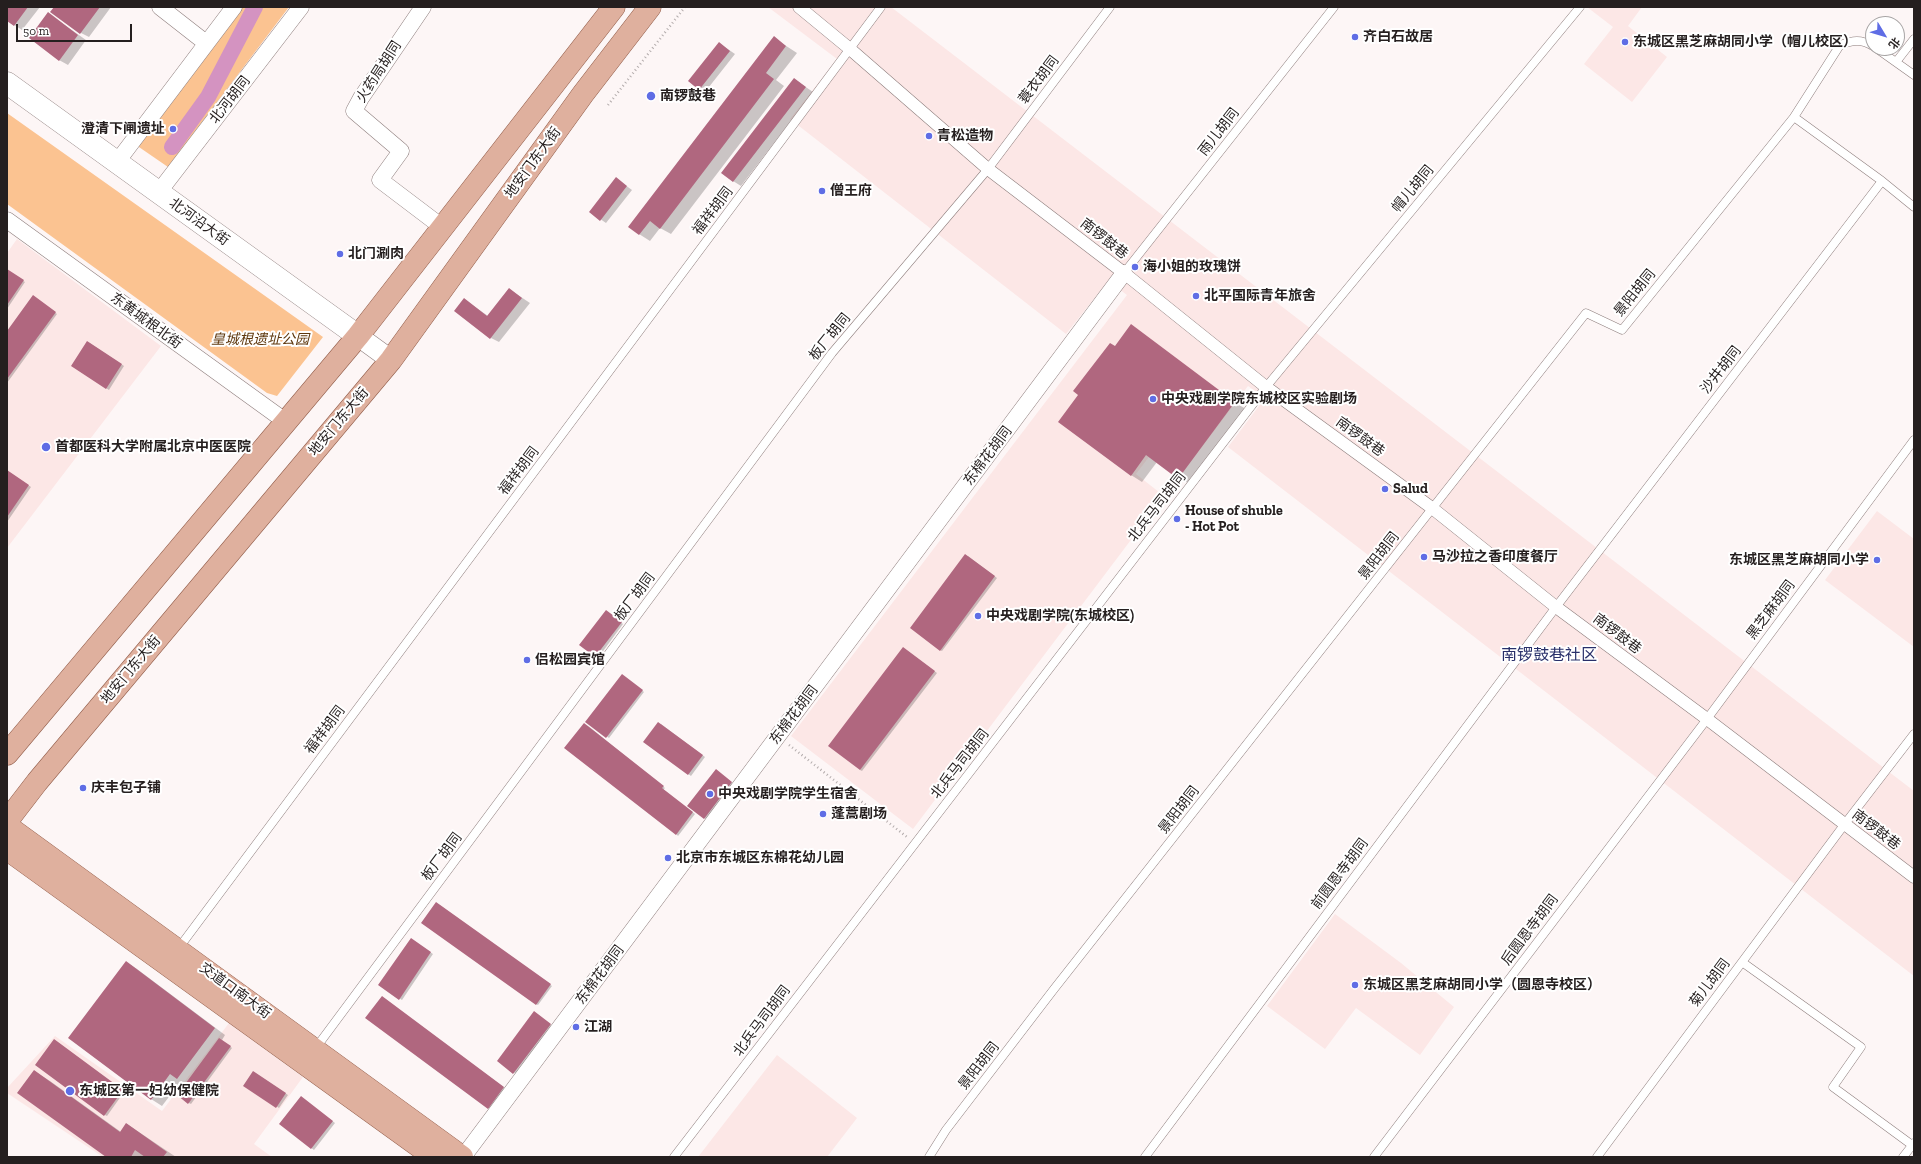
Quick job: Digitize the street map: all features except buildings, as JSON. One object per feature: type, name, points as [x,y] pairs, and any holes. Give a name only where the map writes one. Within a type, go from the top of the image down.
[{"type":"main road","points":[[7,754],[358,336],[614,7]]},
{"type":"main road","name":"地安门东大街","points":[[7,821],[47,770],[391,360],[583,94],[650,7]]},
{"type":"main road","name":"北河沿大街","points":[[7,83],[358,336]]},
{"type":"main road","name":"交道口南大街","points":[[7,826],[463,1157]]},
{"type":"main road","name":"交道口南大街","points":[[7,849],[434,1157]]},
{"type":"street","points":[[160,7],[206,43]]},
{"type":"street","points":[[117,162],[234,7]]},
{"type":"street","name":"北河胡同","points":[[158,192],[301,7]]},
{"type":"street","name":"火药局胡同","points":[[422,7],[354,110],[401,151],[380,180],[442,227]]},
{"type":"street","name":"南锣鼓巷","points":[[799,7],[850,49],[988,169],[1124,273],[1266,387],[1432,508],[1556,607],[1707,719],[1914,877]]},
{"type":"street","name":"东黄城根北街","points":[[7,220],[285,422]]},
{"type":"street","name":"东棉花胡同","points":[[463,1157],[1124,273]]},
{"type":"street","name":"北河沿大街","points":[[358,336],[391,360]]},
{"type":"lane","name":"福祥胡同","points":[[178,950],[882,7]]},
{"type":"lane","name":"蓑衣胡同","points":[[988,169],[1110,7]]},
{"type":"lane","name":"雨儿胡同","points":[[1124,273],[1334,7]]},
{"type":"lane","name":"帽儿胡同","points":[[1266,387],[1580,7]]},
{"type":"lane","name":"景阳胡同","points":[[929,1157],[946,1130],[1586,313],[1622,330],[1794,117],[1840,45],[1852,40],[1865,41]]},
{"type":"lane","points":[[1896,62],[1914,40]]},
{"type":"lane","points":[[1887,56],[1914,75]]},
{"type":"lane","points":[[1794,117],[1914,207]]},
{"type":"lane","name":"板厂胡同","points":[[315,1050],[832,353],[988,169]]},
{"type":"lane","name":"沙井胡同","points":[[1556,607],[1882,182]]},
{"type":"lane","name":"北兵马司胡同","points":[[674,1157],[1266,387]]},
{"type":"lane","name":"黑芝麻胡同","points":[[1707,719],[1914,440]]},
{"type":"lane","name":"前圆恩寺胡同","points":[[1145,1157],[1556,607]]},
{"type":"lane","name":"后圆恩寺胡同","points":[[1374,1157],[1707,719]]},
{"type":"lane","name":"菊儿胡同","points":[[1597,1157],[1844,824],[1914,734]]},
{"type":"lane","points":[[1742,962],[1861,1047],[1833,1087],[1913,1144],[1903,1157]]},
{"type":"path","points":[[608,105],[685,7]]},
{"type":"path","points":[[778,736],[915,843]]},
{"type":"shaded area","points":[[768,7],[891,7],[1914,791],[1914,976],[1228,447],[1265,398],[1248,386],[1178,479],[1149,457],[1136,474],[1164,496],[913,829],[791,736],[1127,295],[1108,281],[1066,334],[790,119],[837,59]]},
{"type":"shaded area","name":"东城区黑芝麻胡同小学（帽儿校区）","points":[[1587,7],[1642,7],[1628,26],[1667,57],[1632,102],[1584,64],[1613,27]]},
{"type":"shaded area","name":"首都医科大学附属北京中医医院","points":[[17,239],[161,346],[7,548],[7,253]]},
{"type":"shaded area","name":"东城区黑芝麻胡同小学","points":[[1877,511],[1914,539],[1914,647],[1825,580]]},
{"type":"shaded area","name":"东城区黑芝麻胡同小学（圆恩寺校区）","points":[[1335,914],[1401,963],[1454,1007],[1420,1055],[1356,1008],[1325,1049],[1267,1006]]},
{"type":"shaded area","name":"东城区第一妇幼保健院","points":[[229,1023],[303,1077],[254,1144],[272,1157],[103,1157],[7,1093],[7,1088],[55,1036],[162,1111]]},
{"type":"shaded area","points":[[777,1055],[857,1118],[827,1157],[698,1157]]},
{"type":"green space","points":[[241,7],[289,7],[168,167],[136,145]]},
{"type":"green space","name":"皇城根遗址公园","points":[[7,113],[323,337],[277,396],[267,393],[7,204]]},
{"type":"waterway","points":[[172,147],[208,97],[255,7]]},
{"type":"place","name":"齐白石故居","points":[[1355,37]]},
{"type":"place","name":"东城区黑芝麻胡同小学（帽儿校区）","points":[[1625,42]]},
{"type":"place","name":"南锣鼓巷","points":[[651,96]]},
{"type":"place","name":"澄清下闸遗址","points":[[173,129]]},
{"type":"place","name":"青松造物","points":[[929,136]]},
{"type":"place","name":"僧王府","points":[[822,191]]},
{"type":"place","name":"北门涮肉","points":[[340,254]]},
{"type":"place","name":"海小姐的玫瑰饼","points":[[1135,267]]},
{"type":"place","name":"北平国际青年旅舍","points":[[1196,296]]},
{"type":"place","name":"中央戏剧学院东城校区实验剧场","points":[[1153,399]]},
{"type":"place","name":"首都医科大学附属北京中医医院","points":[[46,447]]},
{"type":"place","name":"Salud","points":[[1385,489]]},
{"type":"place","name":"House of shuble - Hot Pot","points":[[1177,519]]},
{"type":"place","name":"马沙拉之香印度餐厅","points":[[1424,557]]},
{"type":"place","name":"东城区黑芝麻胡同小学","points":[[1877,560]]},
{"type":"place","name":"中央戏剧学院(东城校区)","points":[[978,616]]},
{"type":"place","name":"侣松园宾馆","points":[[527,660]]},
{"type":"place","name":"庆丰包子铺","points":[[83,788]]},
{"type":"place","name":"中央戏剧学院学生宿舍","points":[[710,794]]},
{"type":"place","name":"蓬蒿剧场","points":[[823,814]]},
{"type":"place","name":"北京市东城区东棉花幼儿园","points":[[668,858]]},
{"type":"place","name":"东城区黑芝麻胡同小学（圆恩寺校区）","points":[[1355,985]]},
{"type":"place","name":"江湖","points":[[576,1027]]},
{"type":"place","name":"东城区第一妇幼保健院","points":[[70,1091]]},
{"type":"district","name":"南锣鼓巷社区","points":[[1549,655]]}]
